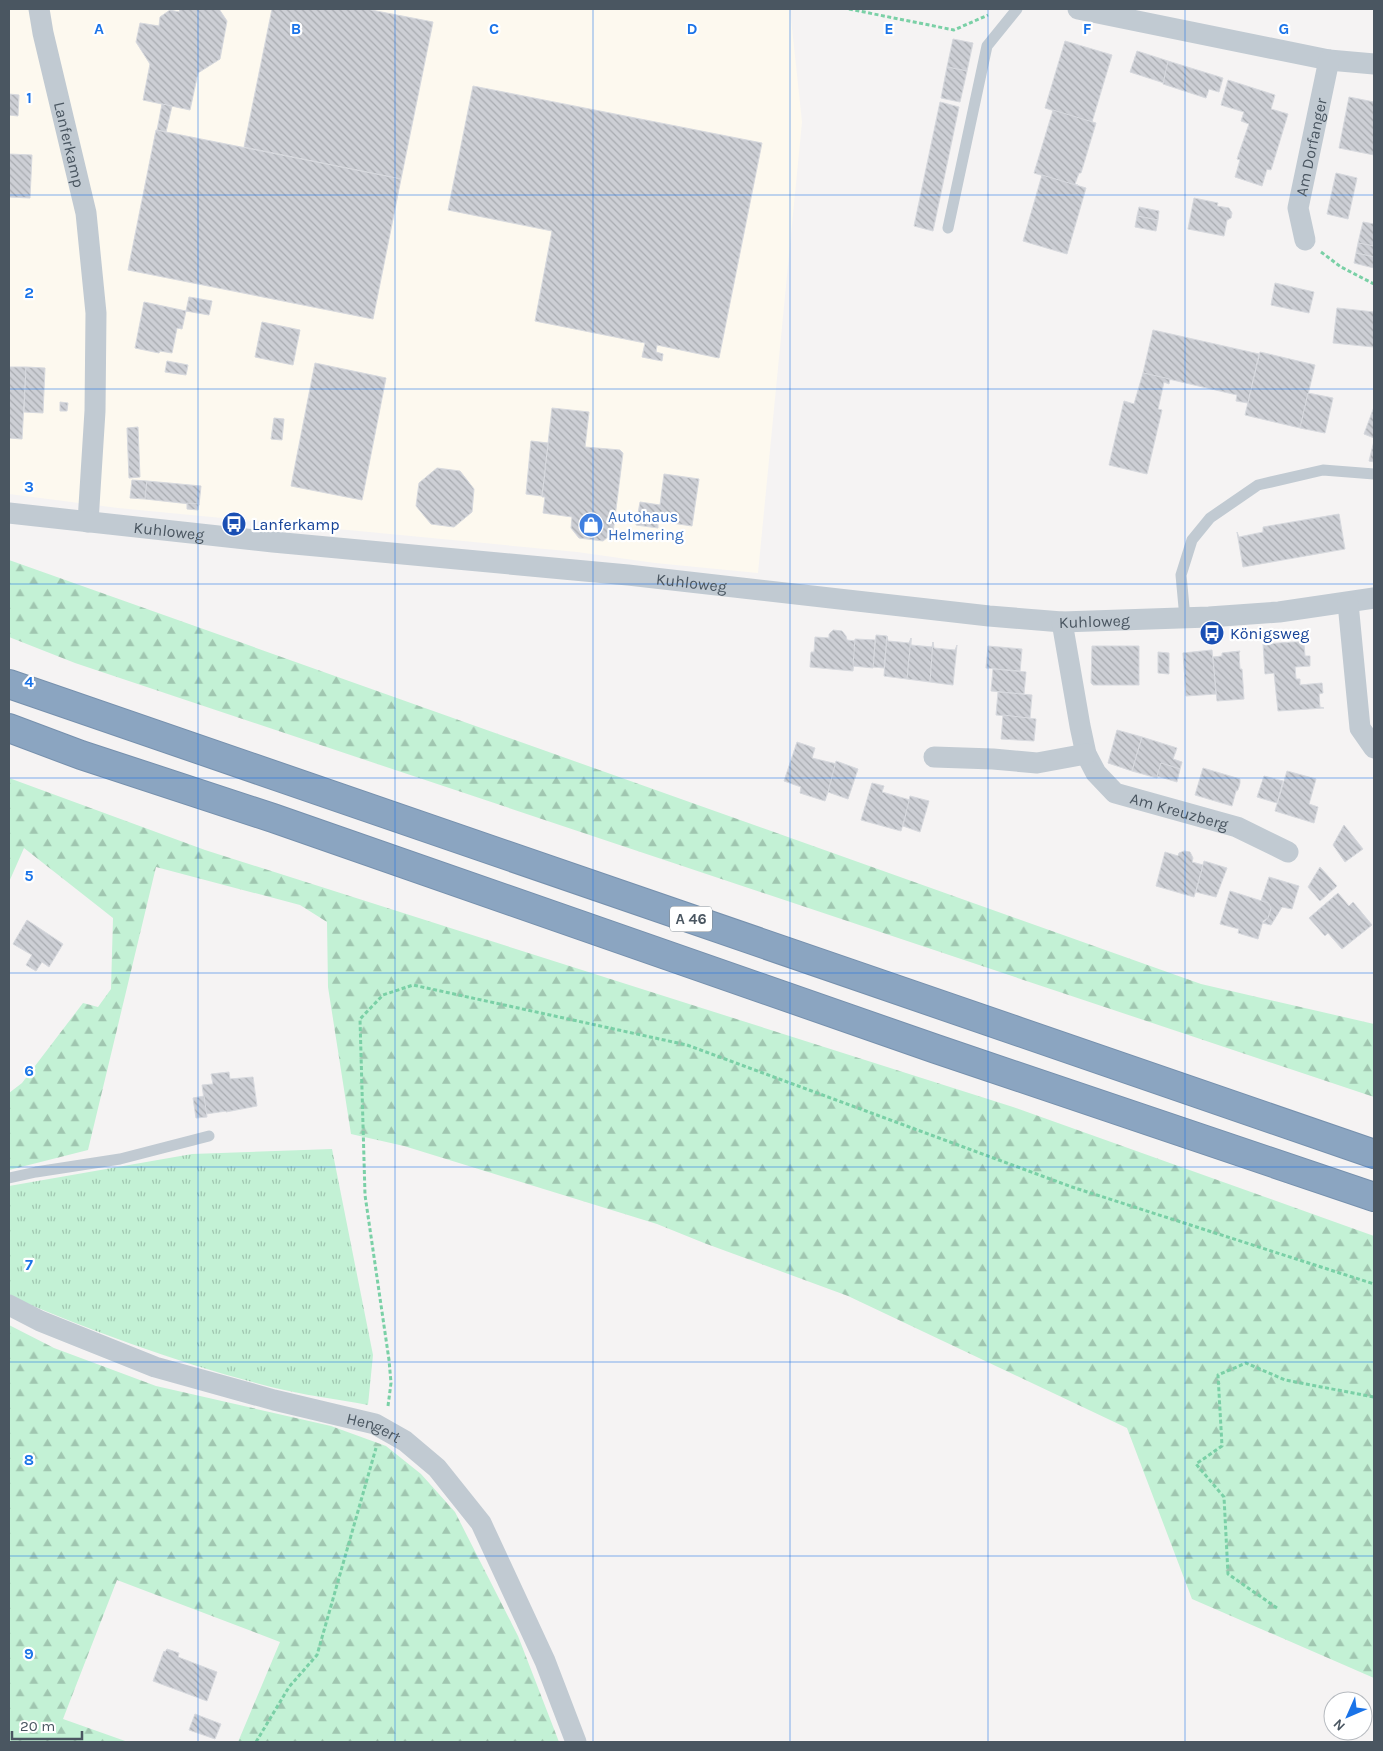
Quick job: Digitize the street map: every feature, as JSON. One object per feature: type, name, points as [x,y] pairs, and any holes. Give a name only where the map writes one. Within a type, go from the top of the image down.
[{"type":"highway","name":"A 46","points":[[9,684],[1374,1154]]},
{"type":"highway","name":"A 46","points":[[9,728],[81,755],[273,818],[936,1049],[1374,1197]]},
{"type":"street","name":"Lanferkamp","points":[[39,9],[86,213],[96,314],[95,411],[88,522]]},
{"type":"street","points":[[1078,9],[1329,60],[1374,64]]},
{"type":"street","name":"Am Dorfanger","points":[[1305,240],[1298,208],[1329,60]]},
{"type":"street","name":"Kuhloweg","points":[[9,513],[378,552],[628,575],[989,616],[1062,622],[1185,618],[1278,612],[1374,598]]},
{"type":"street","points":[[1348,603],[1360,728],[1374,748]]},
{"type":"street","name":"Am Kreuzberg","points":[[1062,622],[1086,754],[1096,773],[1115,792],[1237,827],[1288,852]]},
{"type":"street","points":[[934,757],[1037,763],[1086,754]]},
{"type":"street","name":"Hengert","points":[[9,1305],[40,1321],[155,1367],[274,1400],[375,1424],[405,1441],[437,1468],[481,1523],[545,1661],[576,1742]]},
{"type":"lane","points":[[948,228],[987,46],[1017,9]]},
{"type":"lane","points":[[1185,618],[1181,575],[1192,540],[1210,518],[1258,485],[1323,470],[1374,474]]},
{"type":"lane","points":[[9,1178],[120,1159],[208,1136]]},
{"type":"path","points":[[849,9],[954,30],[994,12]]},
{"type":"path","points":[[1305,240],[1341,267],[1374,284]]},
{"type":"path","points":[[256,1742],[288,1687],[317,1655],[389,1405],[391,1384],[365,1195],[360,1019],[383,995],[413,985],[688,1045],[1072,1187],[1374,1284]]},
{"type":"path","points":[[1277,1608],[1228,1574],[1224,1497],[1196,1464],[1222,1446],[1218,1375],[1246,1364],[1285,1380],[1374,1397]]},
{"type":"shaded area","points":[[9,9],[790,9],[802,122],[758,573],[655,563],[577,552],[118,508],[9,494]]},
{"type":"green space","points":[[9,560],[1201,984],[1374,1024],[1374,1097],[75,663],[9,637]]},
{"type":"green space","points":[[9,778],[205,850],[1013,1107],[1374,1236],[1374,1678],[1192,1599],[1127,1428],[848,1296],[657,1224],[404,1146],[351,1134],[328,987],[327,922],[300,905],[156,867],[88,1150],[9,1170],[9,1093],[22,1083],[83,1003],[98,1007],[111,989],[113,918],[24,848],[9,882]]},
{"type":"green space","points":[[332,1149],[373,1355],[368,1405],[283,1390],[171,1358],[106,1335],[9,1296],[9,1186],[192,1154]]},
{"type":"green space","points":[[9,1325],[54,1348],[156,1386],[331,1426],[386,1446],[421,1474],[455,1512],[518,1636],[559,1742],[238,1742],[280,1642],[117,1580],[63,1719],[128,1742],[9,1742]]},
{"type":"building","points":[[180,9],[219,9],[227,21],[220,59],[198,73],[190,110],[143,100],[150,64],[136,42],[140,23],[159,26],[160,17],[170,10],[179,12]]},
{"type":"building","points":[[272,9],[366,9],[433,22],[401,179],[244,147]]},
{"type":"building","points":[[953,39],[973,43],[967,71],[947,67]]},
{"type":"building","points":[[1065,41],[1112,55],[1092,122],[1045,108]]},
{"type":"building","points":[[1137,51],[1168,61],[1164,83],[1130,72]]},
{"type":"building","points":[[1168,61],[1223,78],[1219,92],[1209,89],[1206,98],[1163,84]]},
{"type":"building","points":[[947,67],[967,71],[960,102],[941,98]]},
{"type":"building","points":[[1228,80],[1275,95],[1271,109],[1288,114],[1271,170],[1267,169],[1262,186],[1235,177],[1240,160],[1237,159],[1249,124],[1241,121],[1244,112],[1221,105]]},
{"type":"building","points":[[473,86],[762,143],[719,358],[657,345],[656,352],[663,354],[662,361],[642,357],[645,343],[535,321],[552,231],[448,210]]},
{"type":"building","points":[[9,94],[19,95],[18,116],[9,115]]},
{"type":"building","points":[[1349,97],[1374,102],[1374,155],[1339,148]]},
{"type":"building","points":[[940,102],[959,107],[933,231],[914,226]]},
{"type":"building","points":[[162,104],[172,106],[166,132],[157,130]]},
{"type":"building","points":[[1053,110],[1096,123],[1081,173],[1079,173],[1075,184],[1078,186],[1034,173]]},
{"type":"building","points":[[156,130],[401,179],[373,319],[128,270]]},
{"type":"building","points":[[9,154],[32,155],[30,198],[9,197]]},
{"type":"building","points":[[1336,173],[1357,178],[1348,219],[1327,214]]},
{"type":"building","points":[[1042,175],[1086,188],[1067,254],[1023,241]]},
{"type":"building","points":[[1194,198],[1218,203],[1217,206],[1229,208],[1232,213],[1231,218],[1227,220],[1224,236],[1188,229]]},
{"type":"building","points":[[1139,207],[1159,211],[1158,220],[1137,216]]},
{"type":"building","points":[[1137,216],[1158,220],[1156,231],[1135,227]]},
{"type":"building","points":[[1363,222],[1374,224],[1374,246],[1358,243]]},
{"type":"building","points":[[1358,243],[1374,246],[1374,257],[1356,253]]},
{"type":"building","points":[[1356,253],[1374,257],[1374,268],[1354,263]]},
{"type":"building","points":[[1275,283],[1314,292],[1309,313],[1271,305]]},
{"type":"building","points":[[189,297],[212,301],[209,315],[186,311]]},
{"type":"building","points":[[144,302],[186,311],[182,329],[177,328],[172,353],[160,351],[159,353],[135,348]]},
{"type":"building","points":[[1337,308],[1374,312],[1374,347],[1333,343]]},
{"type":"building","points":[[262,322],[300,330],[293,365],[255,357]]},
{"type":"building","points":[[1153,330],[1259,354],[1248,403],[1236,401],[1237,395],[1143,373]]},
{"type":"building","points":[[1260,352],[1315,365],[1300,428],[1245,415]]},
{"type":"building","points":[[167,361],[188,365],[186,375],[165,372]]},
{"type":"building","points":[[315,363],[386,378],[362,500],[291,486]]},
{"type":"building","points":[[9,367],[26,367],[22,439],[9,438]]},
{"type":"building","points":[[26,367],[45,368],[43,413],[24,412]]},
{"type":"building","points":[[1143,373],[1170,379],[1169,384],[1164,382],[1158,409],[1162,410],[1147,474],[1109,465],[1124,401],[1134,404]]},
{"type":"building","points":[[1308,393],[1333,398],[1325,433],[1300,428]]},
{"type":"building","points":[[60,402],[68,403],[67,411],[60,411]]},
{"type":"building","points":[[1374,407],[1374,438],[1364,434]]},
{"type":"building","points":[[552,408],[589,412],[585,447],[620,450],[623,453],[613,533],[603,541],[579,538],[571,528],[572,517],[543,513],[545,497],[542,497]]},
{"type":"building","points":[[274,418],[284,419],[282,440],[271,439]]},
{"type":"building","points":[[138,427],[140,477],[129,478],[127,428]]},
{"type":"building","points":[[531,441],[548,443],[542,496],[526,494]]},
{"type":"building","points":[[1374,441],[1374,462],[1369,461]]},
{"type":"building","points":[[437,468],[460,471],[474,489],[472,512],[454,527],[431,524],[416,506],[419,483]]},
{"type":"building","points":[[664,474],[699,479],[692,526],[658,521],[658,528],[636,525],[640,502],[660,505]]},
{"type":"building","points":[[132,480],[147,481],[145,499],[130,498]]},
{"type":"building","points":[[147,481],[201,486],[199,505],[145,499]]},
{"type":"building","points":[[187,503],[199,504],[198,510],[187,509]]},
{"type":"building","points":[[1339,514],[1345,549],[1243,567],[1237,532],[1239,537],[1263,532],[1263,527]]},
{"type":"building","points":[[833,630],[842,631],[847,640],[856,641],[853,671],[810,667],[815,637],[829,638],[829,634]]},
{"type":"building","points":[[876,635],[887,636],[884,668],[873,667]]},
{"type":"building","points":[[887,636],[888,641],[909,643],[911,638],[907,679],[884,676]]},
{"type":"building","points":[[911,638],[911,645],[932,647],[933,642],[930,682],[907,679]]},
{"type":"building","points":[[855,639],[875,640],[873,668],[853,666]]},
{"type":"building","points":[[1309,641],[1304,643],[1305,656],[1310,656],[1310,666],[1295,667],[1296,679],[1300,679],[1300,685],[1322,683],[1323,693],[1319,694],[1320,707],[1324,708],[1278,711],[1274,673],[1265,674],[1263,644]]},
{"type":"building","points":[[933,642],[934,648],[955,650],[957,645],[953,685],[930,682]]},
{"type":"building","points":[[988,646],[1022,649],[1020,671],[986,668]]},
{"type":"building","points":[[1092,646],[1139,646],[1139,685],[1093,685],[1091,683]]},
{"type":"building","points":[[1212,650],[1216,694],[1186,696],[1183,653]]},
{"type":"building","points":[[1240,651],[1244,699],[1217,701],[1213,657],[1222,656],[1222,653]]},
{"type":"building","points":[[1158,652],[1169,653],[1169,674],[1158,673]]},
{"type":"building","points":[[993,669],[1026,672],[1024,694],[991,691]]},
{"type":"building","points":[[998,692],[1032,695],[1030,718],[996,715]]},
{"type":"building","points":[[1003,715],[1036,719],[1034,741],[1001,739]]},
{"type":"building","points":[[1117,730],[1142,737],[1132,771],[1108,763]]},
{"type":"building","points":[[1142,737],[1177,748],[1173,759],[1182,762],[1180,769],[1161,763],[1157,778],[1132,771]]},
{"type":"building","points":[[797,742],[815,748],[812,758],[837,764],[825,801],[800,793],[801,787],[784,781]]},
{"type":"building","points":[[836,761],[858,769],[848,799],[828,792]]},
{"type":"building","points":[[1161,763],[1180,769],[1177,782],[1157,776]]},
{"type":"building","points":[[1203,768],[1240,779],[1232,806],[1195,795]]},
{"type":"building","points":[[1287,771],[1316,779],[1309,804],[1318,807],[1314,823],[1275,811]]},
{"type":"building","points":[[1264,776],[1283,781],[1277,803],[1257,797]]},
{"type":"building","points":[[872,783],[884,786],[882,792],[910,800],[901,831],[861,820]]},
{"type":"building","points":[[910,796],[929,801],[920,832],[903,826]]},
{"type":"building","points":[[1344,825],[1363,849],[1345,862],[1333,845]]},
{"type":"building","points":[[1184,851],[1190,852],[1193,858],[1192,862],[1203,865],[1194,897],[1156,886],[1165,852],[1178,856],[1179,853]]},
{"type":"building","points":[[1204,861],[1227,868],[1216,897],[1196,892]]},
{"type":"building","points":[[1320,867],[1337,886],[1320,901],[1308,887]]},
{"type":"building","points":[[1269,877],[1299,886],[1292,909],[1282,907],[1271,925],[1263,923],[1268,918],[1271,908],[1268,903],[1261,901]]},
{"type":"building","points":[[1230,891],[1268,903],[1271,908],[1268,918],[1263,921],[1258,939],[1238,933],[1239,929],[1220,924]]},
{"type":"building","points":[[1338,893],[1349,906],[1353,902],[1372,925],[1342,949],[1328,933],[1325,936],[1309,918]]},
{"type":"building","points":[[27,920],[63,944],[49,967],[42,962],[36,971],[26,965],[32,955],[13,944]]},
{"type":"building","points":[[229,1072],[230,1079],[253,1077],[257,1106],[206,1114],[202,1085],[213,1084],[211,1074]]},
{"type":"building","points":[[204,1096],[207,1117],[196,1118],[193,1098]]},
{"type":"building","points":[[167,1649],[179,1653],[178,1657],[217,1672],[207,1701],[153,1681],[164,1651]]},
{"type":"building","points":[[195,1714],[221,1724],[215,1739],[189,1730]]},
{"type":"place","name":"Lanferkamp","points":[[234,524]]},
{"type":"place","name":"Autohaus Helmering","points":[[591,525]]},
{"type":"place","name":"Königsweg","points":[[1212,633]]}]
